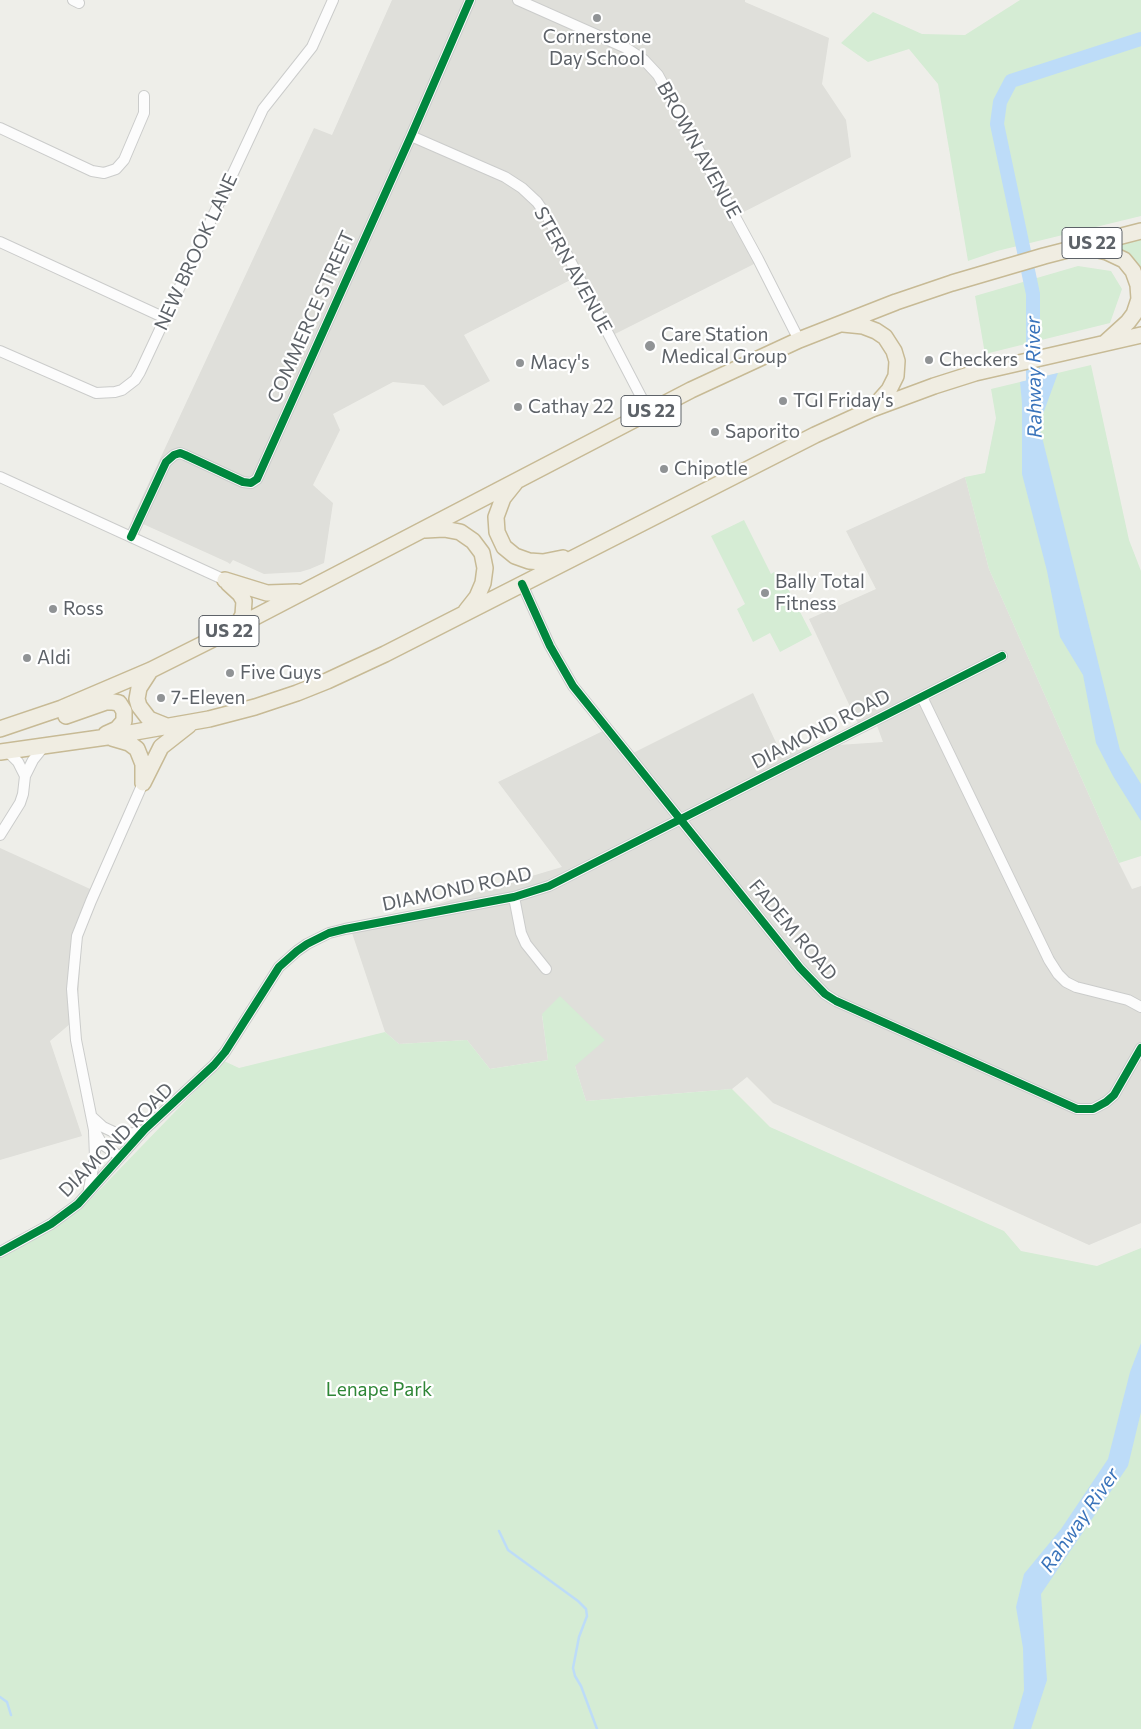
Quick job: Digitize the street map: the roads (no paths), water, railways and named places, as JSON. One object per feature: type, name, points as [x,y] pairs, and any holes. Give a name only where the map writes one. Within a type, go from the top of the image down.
[{"type":"highway","name":"US 22","points":[[0,729],[62,708],[151,670],[648,412],[799,340],[932,290],[1078,246],[1141,231]]},
{"type":"highway","points":[[1078,246],[1101,250],[1119,258],[1130,267],[1137,280],[1139,299],[1134,314],[1105,343]]},
{"type":"highway","points":[[840,324],[856,325],[876,331],[885,337],[894,351],[897,361],[896,376],[888,390],[872,409]]},
{"type":"highway","points":[[4,752],[194,722],[255,707],[312,687],[351,670],[815,435],[872,409],[954,379],[1141,335]]},
{"type":"highway","points":[[518,480],[503,498],[497,512],[496,527],[504,547],[518,558],[534,562],[576,556]]},
{"type":"highway","points":[[422,530],[444,529],[460,532],[473,540],[482,553],[485,568],[483,583],[477,597],[463,614]]},
{"type":"highway","points":[[225,580],[267,594],[306,591]]},
{"type":"highway","points":[[225,580],[238,591],[244,602],[243,614],[236,627]]},
{"type":"highway","points":[[151,670],[139,688],[137,698],[139,706],[149,719],[169,727]]},
{"type":"highway","points":[[0,729],[40,723],[87,710],[106,702],[119,704],[124,712],[124,721],[117,729],[102,737]]},
{"type":"highway","points":[[143,783],[161,747],[194,722]]},
{"type":"highway","points":[[102,737],[129,743],[136,749],[143,764],[143,783]]},
{"type":"street","name":"NEW BROOK LANE","points":[[0,351],[96,393],[115,392],[129,385],[140,372],[263,109],[312,47],[333,0]]},
{"type":"street","name":"COMMERCE STREET","points":[[131,537],[166,462],[174,455],[185,455],[243,482],[251,483],[257,479],[470,0]]},
{"type":"street","name":"BROWN AVENUE","points":[[518,0],[626,48],[644,60],[658,75],[758,258],[799,340]]},
{"type":"street","points":[[0,128],[92,171],[104,173],[116,168],[124,160],[144,113],[144,96]]},
{"type":"street","name":"STERN AVENUE","points":[[411,136],[505,177],[522,188],[537,202],[548,218],[648,412]]},
{"type":"street","points":[[0,242],[165,318]]},
{"type":"street","points":[[0,477],[225,580]]},
{"type":"street","name":"FADEM ROAD","points":[[522,584],[550,646],[573,686],[800,968],[825,994],[836,1001],[1078,1109],[1093,1109],[1106,1102],[1114,1094],[1141,1048]]},
{"type":"street","name":"DIAMOND ROAD","points":[[0,1252],[51,1224],[78,1204],[145,1129],[214,1065],[225,1052],[279,968],[292,954],[307,944],[329,933],[346,928],[514,897],[549,886],[1002,656]]},
{"type":"street","points":[[922,697],[1049,960],[1058,974],[1066,982],[1076,987],[1128,1000],[1141,1007]]},
{"type":"street","points":[[0,835],[20,802],[25,776],[33,760],[45,745]]},
{"type":"street","points":[[4,752],[18,762],[25,776]]},
{"type":"street","points":[[88,1192],[95,1157],[94,1130],[78,1046],[73,1005],[72,988],[78,936],[90,902],[143,783]]},
{"type":"street","points":[[514,897],[521,933],[526,944],[546,969]]},
{"type":"street","points":[[92,1117],[103,1127],[118,1134],[134,1133],[145,1129]]},
{"type":"street","points":[[94,1130],[102,1144],[120,1156]]},
{"type":"water","points":[[1058,373],[1039,425],[1120,750],[1141,784],[1141,821],[1113,776],[1096,743],[1083,675],[1060,637],[1047,571],[1022,474],[1022,403],[1020,382]]},
{"type":"water","points":[[1141,1343],[1141,1412],[1128,1466],[1041,1594],[1047,1680],[1031,1729],[1013,1729],[1024,1690],[1023,1648],[1016,1607],[1024,1574],[1061,1529],[1108,1459],[1130,1372]]},
{"type":"waterway","name":"Rahway River","points":[[1033,397],[1033,294],[997,124],[1000,102],[1011,81],[1141,39]]},
{"type":"waterway","points":[[499,1531],[508,1550],[578,1601],[586,1609],[587,1616],[579,1637],[573,1668],[597,1729]]},
{"type":"waterway","points":[[0,1697],[7,1702],[11,1715]]},
{"type":"place","name":"Cornerstone Day School","points":[[597,18]]},
{"type":"place","name":"Care Station Medical Group","points":[[650,346]]},
{"type":"place","name":"Checkers","points":[[929,360]]},
{"type":"place","name":"Macy's","points":[[520,363]]},
{"type":"place","name":"TGI Friday's","points":[[783,401]]},
{"type":"place","name":"Cathay 22","points":[[518,407]]},
{"type":"place","name":"Saporito","points":[[715,432]]},
{"type":"place","name":"Chipotle","points":[[664,469]]},
{"type":"place","name":"Bally Total Fitness","points":[[765,593]]},
{"type":"place","name":"Ross","points":[[53,609]]},
{"type":"place","name":"Aldi","points":[[27,658]]},
{"type":"place","name":"Five Guys","points":[[230,673]]},
{"type":"place","name":"7-Eleven","points":[[161,698]]},
{"type":"park label","name":"Lenape Park","points":[[379,1390]]}]
